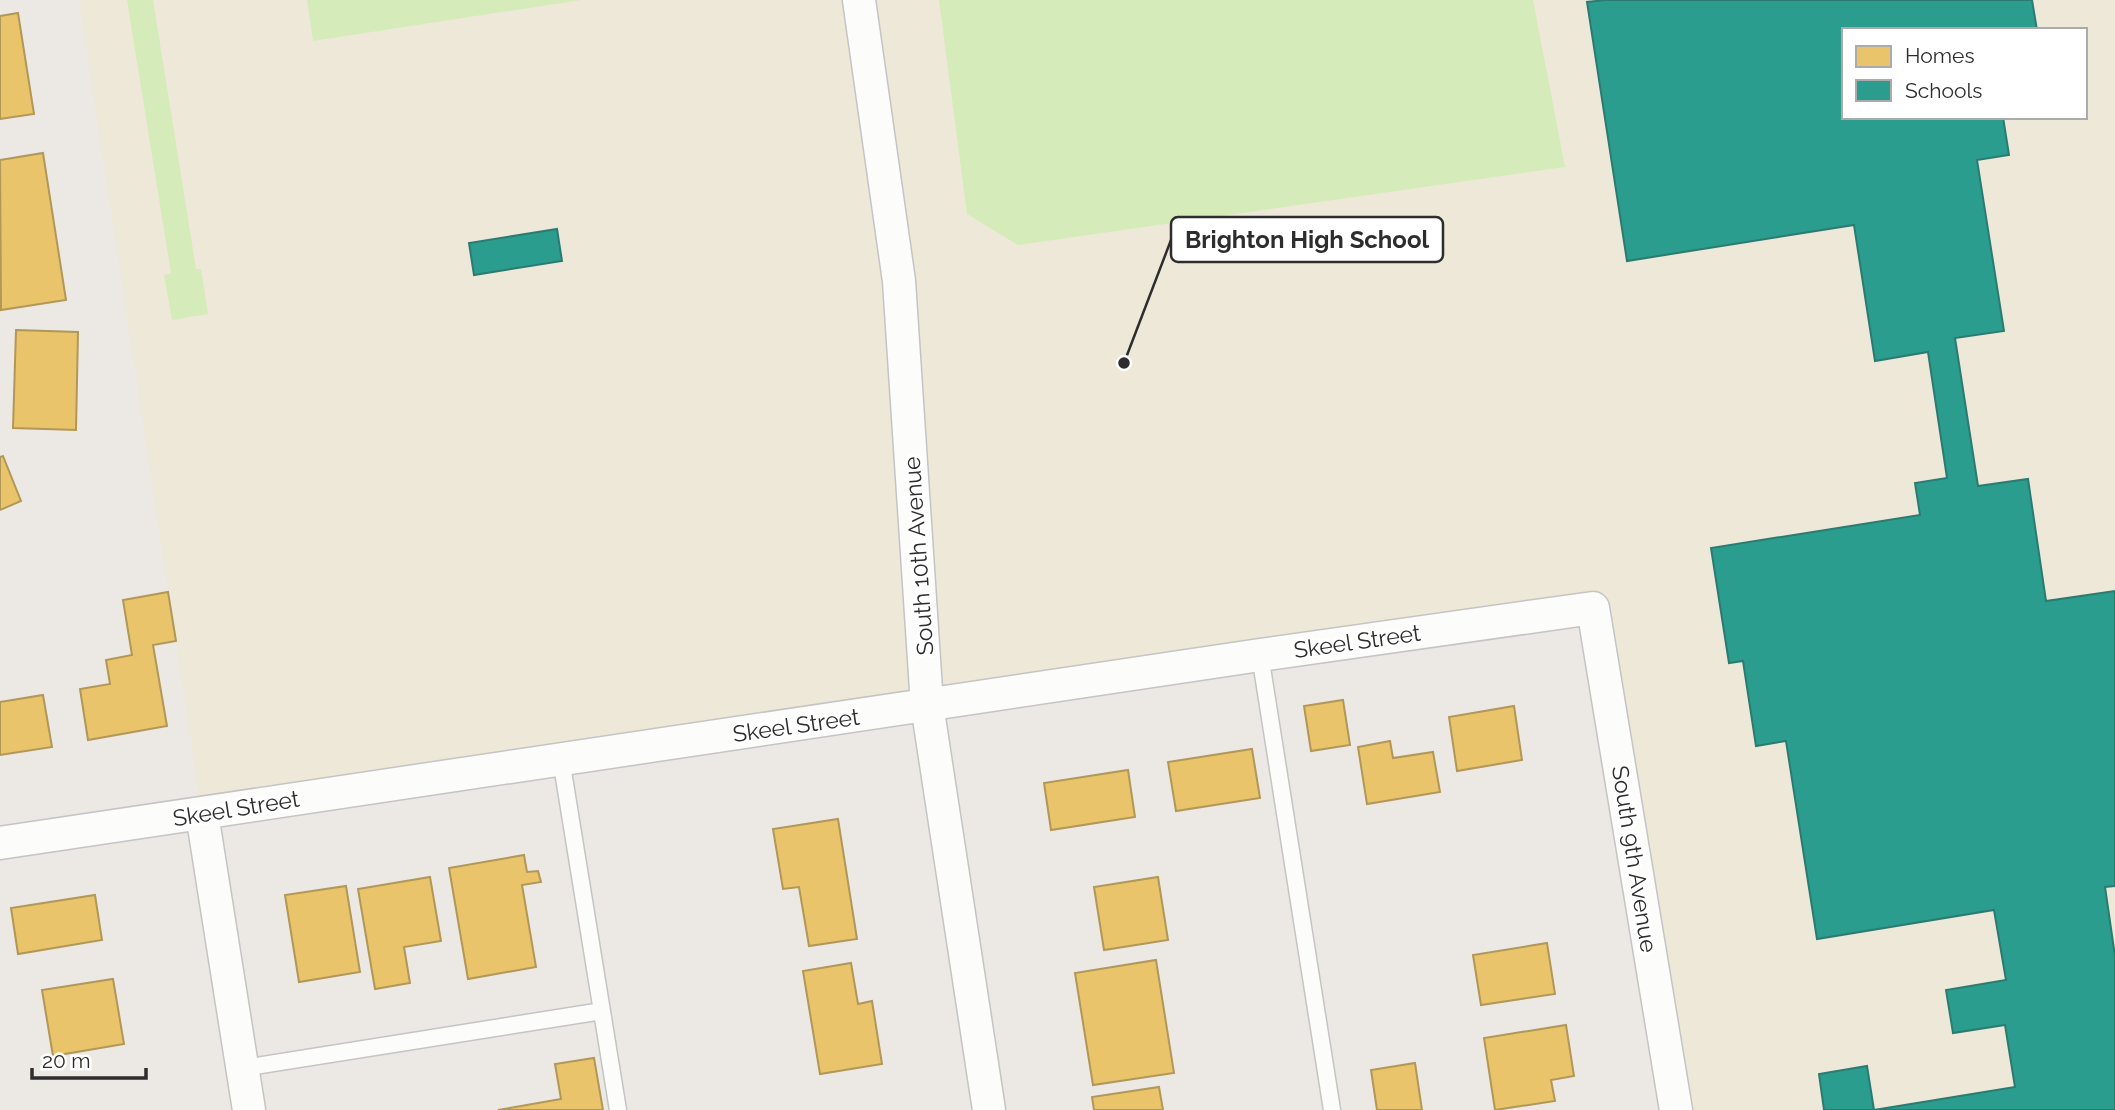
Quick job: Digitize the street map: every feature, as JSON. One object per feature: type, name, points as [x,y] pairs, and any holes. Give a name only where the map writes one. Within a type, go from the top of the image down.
[{"type":"street","name":"South 10th Avenue","points":[[859,0],[899,281],[927,705],[989,1110]]},
{"type":"street","name":"Skeel Street","points":[[0,843],[1260,654],[1593,608]]},
{"type":"street","name":"South 9th Avenue","points":[[1593,608],[1676,1110]]},
{"type":"street","points":[[202,814],[249,1110]]},
{"type":"lane","points":[[1260,654],[1332,1110]]},
{"type":"lane","points":[[561,759],[618,1110]]},
{"type":"lane","points":[[243,1068],[602,1011]]},
{"type":"shaded area","points":[[79,0],[2115,0],[2115,1110],[1676,1110],[1593,609],[202,814]]},
{"type":"green space","points":[[127,0],[153,0],[196,269],[201,269],[208,314],[172,320],[164,275],[171,273]]},
{"type":"green space","points":[[307,0],[581,0],[313,41]]},
{"type":"green space","points":[[939,0],[1533,0],[1565,167],[1018,245],[967,214]]},
{"type":"building: Homes","points":[[18,13],[34,114],[0,119],[0,16]]},
{"type":"building: Homes","points":[[43,153],[66,300],[1,310],[0,160]]},
{"type":"building: Homes","points":[[16,330],[78,332],[76,430],[13,428]]},
{"type":"building: Homes","points":[[3,456],[21,501],[0,510],[0,457]]},
{"type":"building: Homes","points":[[168,592],[176,641],[153,645],[167,726],[88,740],[80,689],[110,684],[106,660],[132,655],[123,600]]},
{"type":"building: Homes","points":[[43,695],[52,747],[0,755],[0,702]]},
{"type":"building: Homes","points":[[1343,700],[1350,745],[1311,751],[1304,706]]},
{"type":"building: Homes","points":[[1514,706],[1522,760],[1457,771],[1449,717]]},
{"type":"building: Homes","points":[[1390,741],[1393,758],[1433,752],[1440,792],[1367,804],[1358,747]]},
{"type":"building: Homes","points":[[1252,749],[1260,798],[1176,811],[1168,762]]},
{"type":"building: Homes","points":[[1128,770],[1135,817],[1051,830],[1044,783]]},
{"type":"building: Homes","points":[[838,819],[857,939],[809,946],[799,887],[783,889],[773,829]]},
{"type":"building: Homes","points":[[524,855],[527,872],[538,871],[541,882],[522,885],[536,967],[468,979],[449,868]]},
{"type":"building: Homes","points":[[430,877],[441,941],[404,947],[410,983],[375,989],[358,889]]},
{"type":"building: Homes","points":[[1158,877],[1168,940],[1104,950],[1094,887]]},
{"type":"building: Homes","points":[[346,886],[360,972],[299,982],[285,895]]},
{"type":"building: Homes","points":[[95,895],[102,940],[18,954],[11,908]]},
{"type":"building: Homes","points":[[1547,943],[1555,994],[1481,1005],[1473,955]]},
{"type":"building: Homes","points":[[1156,960],[1174,1073],[1093,1085],[1075,973]]},
{"type":"building: Homes","points":[[851,963],[858,1004],[872,1001],[882,1064],[820,1074],[803,971]]},
{"type":"building: Homes","points":[[113,979],[124,1044],[53,1056],[42,990]]},
{"type":"building: Homes","points":[[1566,1025],[1574,1076],[1551,1080],[1555,1101],[1495,1110],[1484,1038]]},
{"type":"building: Homes","points":[[594,1058],[603,1110],[498,1110],[561,1099],[555,1064]]},
{"type":"building: Homes","points":[[1415,1063],[1422,1110],[1377,1110],[1371,1070]]},
{"type":"building: Homes","points":[[1159,1087],[1163,1110],[1094,1110],[1092,1097]]},
{"type":"building: Schools","points":[[2032,0],[2037,28],[1842,28],[1842,119],[2003,119],[2009,155],[1977,160],[2004,331],[1955,338],[1978,486],[2028,479],[2046,601],[2115,591],[2115,886],[2105,887],[2115,956],[2115,1110],[1874,1110],[2015,1087],[2005,1025],[1953,1033],[1946,990],[2006,980],[1994,910],[1817,939],[1786,741],[1756,746],[1743,661],[1729,663],[1711,548],[1920,515],[1915,483],[1947,478],[1928,352],[1875,361],[1854,225],[1627,261],[1587,2]]},
{"type":"building: Schools","points":[[557,229],[562,261],[474,275],[469,243]]},
{"type":"building: Schools","points":[[1867,1066],[1874,1110],[1824,1110],[1819,1074]]},
{"type":"place","name":"Brighton High School","points":[[1124,363]]}]
